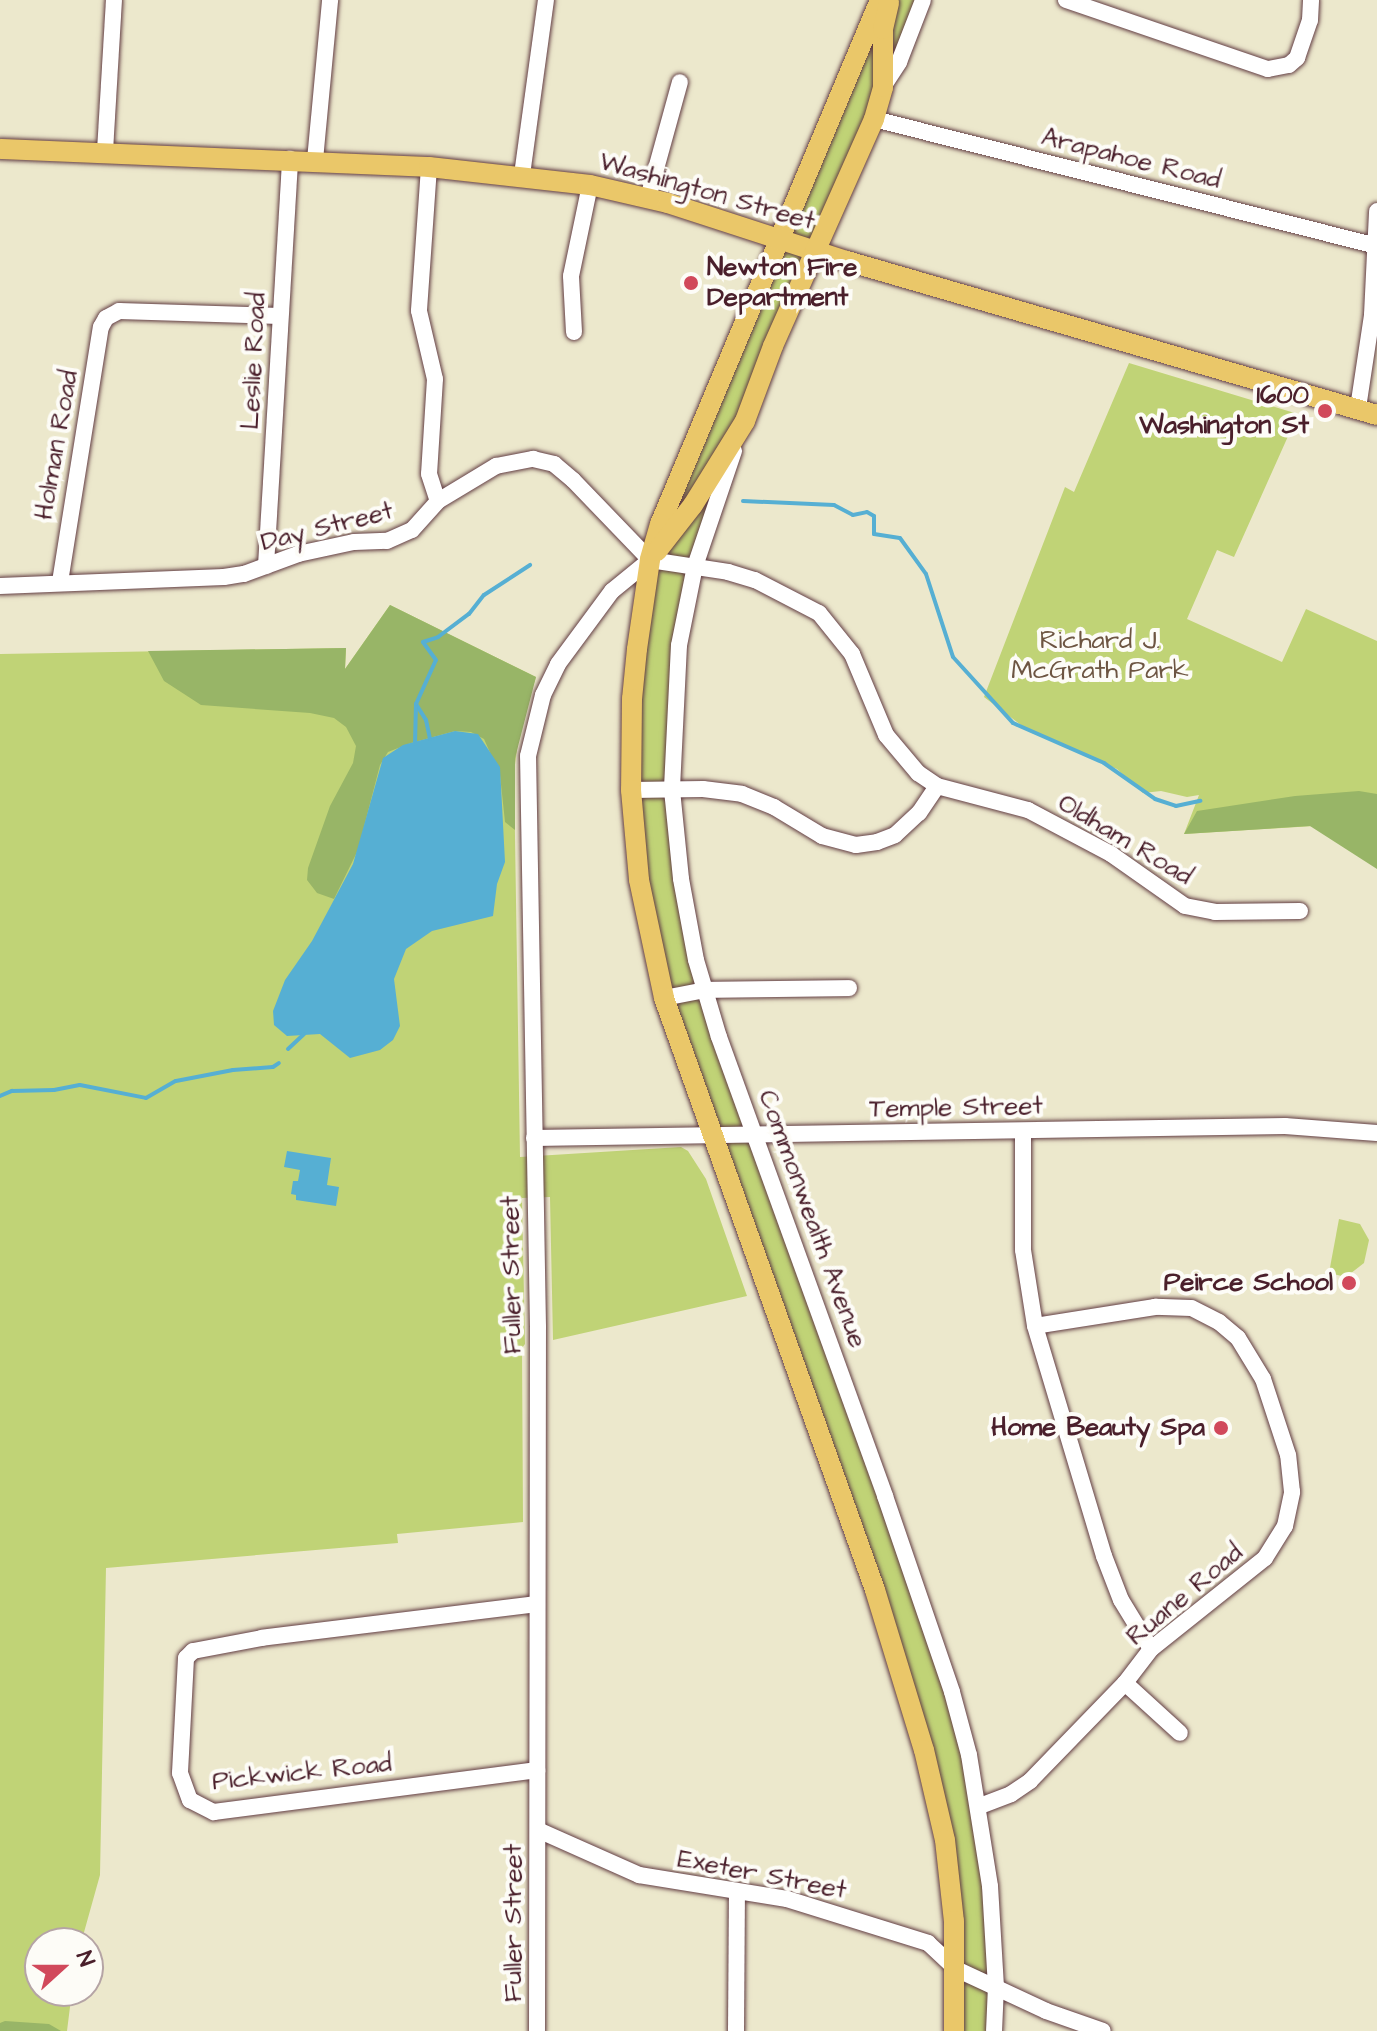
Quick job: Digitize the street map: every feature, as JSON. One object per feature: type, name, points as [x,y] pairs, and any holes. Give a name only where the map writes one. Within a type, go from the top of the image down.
[{"type":"main road","points":[[880,0],[669,499],[650,560],[632,699],[631,790],[639,880],[664,998],[875,1590],[913,1711],[945,1840],[956,1969],[954,2031]]},
{"type":"main road","name":"Commonwealth Avenue","points":[[650,560],[693,505],[745,421],[773,346],[874,119],[883,87],[883,29],[890,0]]},
{"type":"main road","name":"Washington Street","points":[[0,149],[315,160],[522,175],[590,185],[648,198],[1367,412]]},
{"type":"street","points":[[105,151],[114,0]]},
{"type":"street","points":[[315,160],[330,0]]},
{"type":"street","points":[[522,175],[546,0]]},
{"type":"street","name":"Commonwealth Avenue","points":[[883,87],[899,62],[923,0]]},
{"type":"street","points":[[1066,0],[1268,69],[1289,65],[1297,58],[1310,20],[1311,0]]},
{"type":"street","points":[[648,198],[680,82]]},
{"type":"street","name":"Arapahoe Road","points":[[874,119],[1376,245]]},
{"type":"street","name":"Leslie Road","points":[[266,566],[290,159]]},
{"type":"street","points":[[429,167],[419,311],[435,379],[429,474],[438,501]]},
{"type":"street","points":[[574,332],[569,292],[590,185]]},
{"type":"street","points":[[1367,412],[1377,211]]},
{"type":"street","name":"Holman Road","points":[[60,582],[101,327],[106,318],[119,311],[280,316]]},
{"type":"street","name":"Commonwealth Avenue","points":[[745,421],[695,566],[679,645],[672,790],[683,891],[705,990],[952,1692],[980,1806],[990,1886],[996,1986],[994,2031]]},
{"type":"street","name":"Day Street","points":[[0,586],[224,577],[298,554],[354,542],[387,541],[412,530],[438,501],[496,466],[533,459],[554,464],[650,560]]},
{"type":"street","name":"Oldham Road","points":[[650,560],[695,566],[755,580],[819,613],[852,654],[886,735],[918,773],[937,786],[1001,801],[1038,814],[1111,854],[1185,906],[1215,912],[1300,911]]},
{"type":"street","name":"Fuller Street","points":[[537,2031],[534,1138],[527,789],[534,724],[543,695],[574,639],[627,575],[650,560]]},
{"type":"street","points":[[631,790],[742,794],[766,803],[830,839],[856,845],[895,835],[919,813],[937,786]]},
{"type":"street","points":[[664,998],[705,990],[849,988]]},
{"type":"street","name":"Temple Street","points":[[534,1138],[1285,1126],[1377,1133]]},
{"type":"street","points":[[1023,1131],[1023,1250],[1035,1326],[1104,1556],[1121,1600],[1151,1649]]},
{"type":"street","name":"Ruane Road","points":[[980,1806],[1011,1794],[1030,1781],[1125,1683],[1151,1649],[1259,1564],[1280,1536],[1289,1515],[1292,1480],[1270,1396],[1238,1338],[1219,1322],[1191,1308],[1155,1307],[1035,1326]]},
{"type":"street","name":"Pickwick Road","points":[[537,1604],[262,1638],[193,1651],[186,1658],[180,1773],[190,1800],[214,1812],[537,1770]]},
{"type":"street","points":[[1125,1683],[1180,1733]]},
{"type":"street","name":"Exeter Street","points":[[538,1830],[639,1875],[821,1908],[928,1943],[956,1969],[1046,2011],[1103,2031]]},
{"type":"street","points":[[736,2031],[737,1893]]},
{"type":"green space","points":[[880,0],[923,0],[745,421],[695,566],[672,740],[696,960],[885,1496],[980,1806],[994,2031],[954,2031],[934,1791],[678,1041],[634,831],[650,560]]},
{"type":"green space","name":"Richard J. McGrath Park","points":[[1129,363],[1298,414],[1234,557],[1217,550],[1187,619],[1282,662],[1306,609],[1377,641],[1377,822],[1184,834],[1199,795],[1187,797],[1161,791],[1143,793],[1117,769],[1030,732],[984,697],[1065,487],[1074,492]]},
{"type":"green space","points":[[390,605],[536,677],[520,728],[514,772],[520,1157],[681,1147],[688,1151],[706,1179],[747,1296],[553,1340],[550,1197],[522,1198],[525,1344],[522,1348],[523,1522],[397,1534],[398,1543],[106,1568],[100,1875],[85,1927],[24,1927],[24,2007],[70,2007],[67,2031],[0,2031],[0,654],[346,648],[345,669]]},
{"type":"green space","points":[[390,605],[536,677],[515,758],[515,830],[505,822],[500,775],[484,739],[471,732],[455,731],[411,743],[388,752],[380,765],[358,850],[334,899],[317,893],[307,880],[308,868],[330,806],[353,763],[356,746],[346,727],[334,718],[310,713],[201,705],[164,681],[148,651],[346,648],[345,669]]},
{"type":"green space","points":[[1359,791],[1377,794],[1377,869],[1310,826],[1184,834],[1197,811],[1295,796]]},
{"type":"green space","points":[[1339,1219],[1360,1224],[1369,1240],[1364,1263],[1346,1277],[1329,1273]]},
{"type":"green space","points":[[0,2023],[49,2024],[61,2031],[0,2031]]},
{"type":"water","points":[[455,731],[478,734],[500,767],[505,862],[497,884],[493,916],[432,931],[406,949],[394,979],[400,1026],[393,1040],[380,1050],[350,1058],[320,1034],[287,1036],[274,1025],[273,1011],[285,980],[312,941],[353,864],[383,758],[403,745]]},
{"type":"water","points":[[287,1151],[331,1158],[327,1185],[339,1187],[336,1206],[296,1200],[296,1195],[291,1194],[293,1181],[298,1181],[300,1170],[284,1167]]},
{"type":"waterway","points":[[743,501],[834,505],[853,515],[867,512],[874,516],[874,534],[900,538],[926,574],[953,657],[1013,723],[1104,763],[1155,799],[1176,806],[1200,801]]},
{"type":"waterway","points":[[415,744],[416,704],[436,660],[423,642],[438,637],[469,614],[484,595],[530,565]]},
{"type":"waterway","points":[[416,704],[426,720],[430,739]]},
{"type":"waterway","points":[[288,1049],[304,1034]]},
{"type":"waterway","points":[[0,1096],[12,1091],[54,1090],[80,1085],[146,1098],[176,1081],[233,1070],[273,1067],[279,1063]]},
{"type":"place","name":"Newton Fire Department","points":[[691,283]]},
{"type":"place","name":"1600 Washington St","points":[[1325,411]]},
{"type":"place","name":"Peirce School","points":[[1349,1283]]},
{"type":"place","name":"Home Beauty Spa","points":[[1221,1428]]}]
